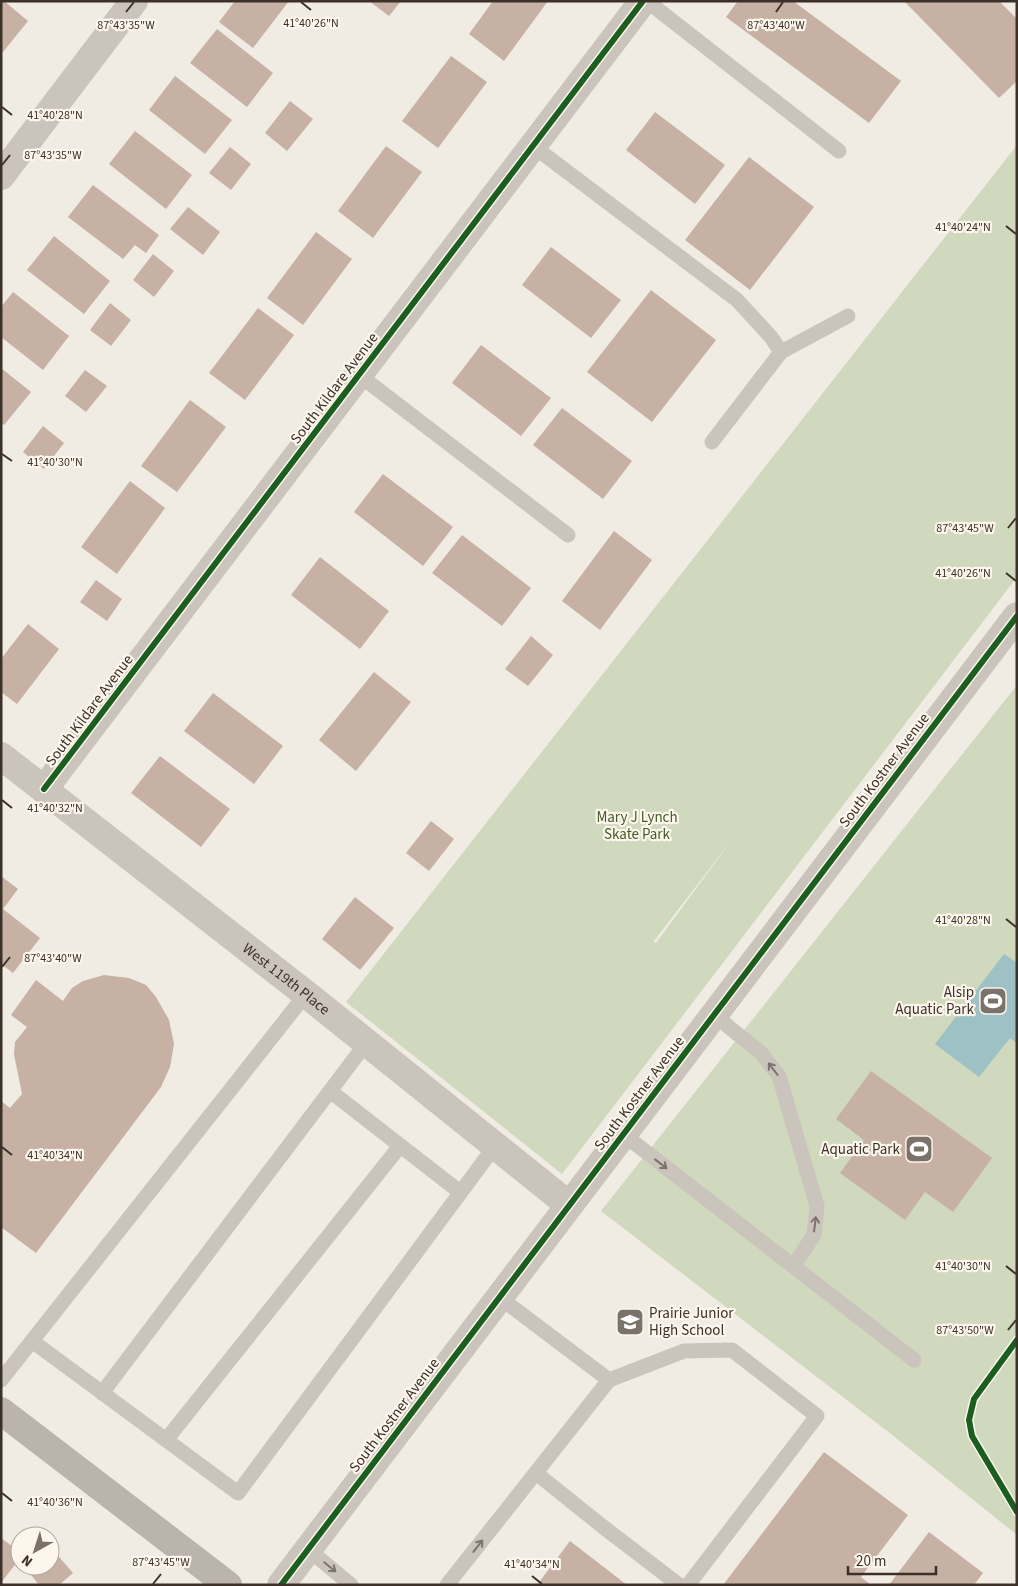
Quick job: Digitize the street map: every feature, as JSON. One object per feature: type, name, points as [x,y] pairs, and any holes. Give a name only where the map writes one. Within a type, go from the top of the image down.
[{"type":"street","points":[[1,176],[134,1]]},
{"type":"street","name":"South Kildare Avenue","points":[[44,789],[643,1]]},
{"type":"street","name":"South Kostner Avenue","points":[[281,1585],[1017,616]]},
{"type":"street","name":"West 119th Place","points":[[1,756],[367,1042],[569,1205]]},
{"type":"street","points":[[1,1411],[228,1585]]},
{"type":"lane","points":[[647,1],[839,150]]},
{"type":"lane","points":[[533,146],[737,300],[771,337],[781,352]]},
{"type":"lane","points":[[712,442],[781,352],[848,316]]},
{"type":"lane","points":[[359,375],[568,534]]},
{"type":"lane","points":[[1,1380],[306,994]]},
{"type":"lane","points":[[714,1015],[761,1053],[779,1076],[817,1206],[814,1235],[793,1266]]},
{"type":"lane","points":[[102,1393],[367,1042]]},
{"type":"lane","points":[[330,1091],[460,1192]]},
{"type":"lane","points":[[623,1134],[914,1360]]},
{"type":"lane","points":[[166,1440],[400,1146]]},
{"type":"lane","points":[[32,1341],[238,1493],[495,1146]]},
{"type":"lane","points":[[499,1297],[609,1380]]},
{"type":"lane","points":[[448,1585],[609,1380],[684,1351],[732,1350],[817,1416],[688,1585]]},
{"type":"lane","points":[[536,1473],[679,1585]]},
{"type":"lane","points":[[308,1549],[351,1585]]},
{"type":"green space","name":"Mary J Lynch Skate Park","points":[[1017,145],[1017,577],[562,1174],[346,1002]],"holes":[[[734,837],[656,943],[654,941]]]},
{"type":"green space","name":"Aquatic Park","points":[[1017,685],[1017,1535],[891,1434],[601,1211]]},
{"type":"water","name":"Alsip Aquatic Park","points":[[1004,954],[1017,963],[1017,1043],[1010,1038],[979,1077],[935,1044]]},
{"type":"building","points":[[1,1],[4,1],[28,21],[3,52],[1,50]]},
{"type":"building","points":[[235,1],[289,1],[253,48],[219,22]]},
{"type":"building","points":[[369,1],[401,1],[389,16]]},
{"type":"building","points":[[493,1],[548,1],[504,61],[469,34]]},
{"type":"building","points":[[738,1],[793,1],[901,81],[869,123],[726,17]]},
{"type":"building","points":[[904,1],[999,1],[1017,19],[1017,81],[999,98]]},
{"type":"building","points":[[217,29],[273,73],[247,107],[190,63]]},
{"type":"building","points":[[451,56],[487,82],[438,148],[402,121]]},
{"type":"building","points":[[175,76],[232,120],[205,154],[149,110]]},
{"type":"building","points":[[290,101],[313,119],[287,151],[265,133]]},
{"type":"building","points":[[655,112],[725,165],[695,204],[626,150]]},
{"type":"building","points":[[135,131],[192,175],[166,209],[109,164]]},
{"type":"building","points":[[386,146],[422,172],[373,238],[338,211]]},
{"type":"building","points":[[230,147],[251,164],[231,190],[209,173]]},
{"type":"building","points":[[749,157],[814,207],[750,290],[685,240]]},
{"type":"building","points":[[93,185],[159,235],[146,253],[135,245],[123,259],[68,217]]},
{"type":"building","points":[[188,207],[220,232],[203,255],[170,229]]},
{"type":"building","points":[[316,232],[352,259],[303,325],[267,298]]},
{"type":"building","points":[[54,236],[110,281],[84,314],[27,270]]},
{"type":"building","points":[[551,247],[621,300],[591,338],[522,285]]},
{"type":"building","points":[[153,254],[174,271],[154,297],[133,280]]},
{"type":"building","points":[[651,290],[716,340],[652,422],[587,372]]},
{"type":"building","points":[[13,292],[69,336],[43,370],[1,337],[1,307]]},
{"type":"building","points":[[110,303],[131,320],[111,346],[90,330]]},
{"type":"building","points":[[258,308],[294,335],[245,400],[209,373]]},
{"type":"building","points":[[481,345],[551,398],[521,436],[452,383]]},
{"type":"building","points":[[1,368],[31,392],[4,425],[1,423]]},
{"type":"building","points":[[85,370],[107,386],[86,412],[65,396]]},
{"type":"building","points":[[190,400],[226,427],[177,492],[141,466]]},
{"type":"building","points":[[562,408],[632,461],[603,499],[533,445]]},
{"type":"building","points":[[43,426],[64,443],[44,469],[23,452]]},
{"type":"building","points":[[383,474],[453,527],[423,566],[354,512]]},
{"type":"building","points":[[130,481],[165,508],[117,574],[81,547]]},
{"type":"building","points":[[614,531],[652,560],[600,630],[562,601]]},
{"type":"building","points":[[462,535],[531,588],[502,626],[432,573]]},
{"type":"building","points":[[320,557],[389,611],[360,649],[291,595]]},
{"type":"building","points":[[96,580],[122,599],[107,621],[80,602]]},
{"type":"building","points":[[28,624],[59,649],[17,704],[1,692],[1,659]]},
{"type":"building","points":[[531,636],[553,655],[528,686],[505,669]]},
{"type":"building","points":[[374,672],[411,702],[356,771],[319,740]]},
{"type":"building","points":[[213,693],[283,746],[254,784],[184,731]]},
{"type":"building","points":[[160,756],[230,809],[201,847],[131,793]]},
{"type":"building","points":[[431,821],[454,839],[429,871],[406,853]]},
{"type":"building","points":[[1,876],[18,889],[3,909],[40,938],[13,973],[1,964]]},
{"type":"building","points":[[355,897],[394,928],[360,970],[322,939]]},
{"type":"building","points":[[104,975],[129,978],[146,985],[156,997],[169,1020],[174,1044],[170,1067],[161,1087],[36,1253],[1,1227],[1,1101],[10,1108],[22,1094],[14,1054],[15,1042],[27,1027],[11,1015],[36,980],[63,1001],[72,988],[83,981]]},
{"type":"building","name":"Aquatic Park","points":[[871,1071],[992,1158],[953,1212],[925,1192],[905,1220],[840,1173],[864,1140],[836,1119]]},
{"type":"building","points":[[824,1452],[908,1515],[861,1577],[871,1585],[723,1585]]},
{"type":"building","points":[[929,1532],[983,1573],[974,1585],[889,1585]]},
{"type":"building","points":[[1,1538],[10,1545],[10,1571],[1,1583]]},
{"type":"building","points":[[570,1541],[627,1585],[537,1585]]},
{"type":"building","points":[[60,1558],[73,1573],[59,1585],[39,1585],[32,1576],[60,1576]]},
{"type":"cycle path","points":[[44,789],[643,1]]},
{"type":"cycle path","points":[[281,1585],[1017,616]]},
{"type":"cycle path","points":[[1017,1340],[974,1399],[969,1420],[972,1436],[1017,1512]]},
{"type":"place","name":"Alsip Aquatic Park","points":[[993,1001]]},
{"type":"place","name":"Aquatic Park","points":[[919,1149]]},
{"type":"place","name":"Prairie Junior High School","points":[[630,1322]]}]
